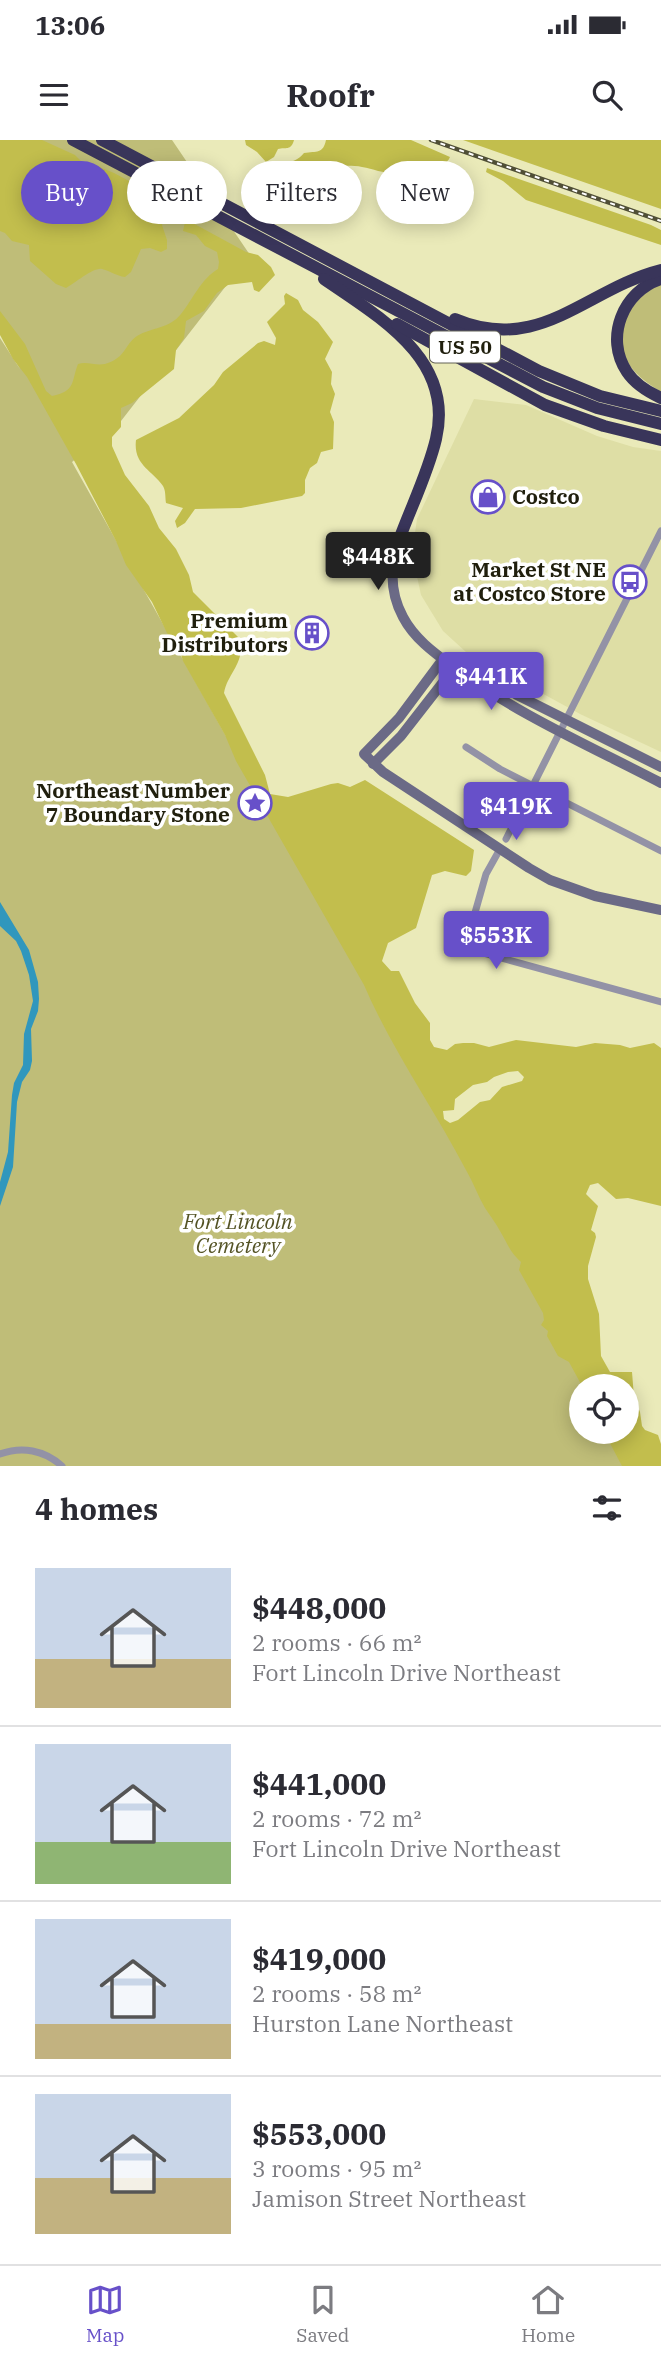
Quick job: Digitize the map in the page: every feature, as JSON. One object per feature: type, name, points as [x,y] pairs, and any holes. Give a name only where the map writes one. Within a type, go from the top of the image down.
[{"type":"highway","name":"US 50","points":[[73,140],[543,387],[597,408],[661,424]]},
{"type":"highway","name":"US 50","points":[[103,140],[555,379],[600,396],[661,411]]},
{"type":"highway","points":[[278,247],[402,336],[425,365],[436,392],[439,415],[436,437],[399,540]]},
{"type":"highway","points":[[362,277],[459,321],[483,328],[506,330],[544,323],[639,277],[661,270]]},
{"type":"highway","points":[[661,279],[642,288],[628,303],[620,319],[617,338],[620,358],[626,371],[643,387],[661,398]]},
{"type":"highway","points":[[337,288],[457,359],[545,405],[590,422],[658,439]]},
{"type":"street","points":[[506,838],[661,531]]},
{"type":"street","points":[[399,540],[392,576],[398,606],[414,634],[454,668],[501,700],[661,782]]},
{"type":"street","points":[[661,767],[504,688],[463,659],[455,657],[443,659],[399,718],[364,754],[373,764],[529,868],[568,887],[595,896],[661,910]]},
{"type":"street","points":[[373,764],[401,736],[454,668]]},
{"type":"street","points":[[466,747],[500,769],[661,851]]},
{"type":"street","points":[[500,849],[486,874],[465,948],[661,1002]]},
{"type":"street","points":[[0,1454],[15,1450],[34,1451],[62,1466]]},
{"type":"shaded area","points":[[0,140],[42,140],[75,155],[81,161],[21,161],[21,224],[113,224],[113,173],[127,180],[127,224],[162,224],[167,249],[161,252],[150,248],[141,249],[131,272],[125,277],[99,269],[66,288],[56,284],[30,261],[29,245],[12,241],[0,231]]},
{"type":"shaded area","points":[[245,140],[294,140],[290,147],[278,149],[274,157],[268,161],[246,145]]},
{"type":"shaded area","points":[[326,140],[411,140],[450,157],[448,161],[376,161],[376,170],[362,167],[362,161],[292,161],[304,153],[321,150]]},
{"type":"shaded area","points":[[463,140],[661,140],[661,209]]},
{"type":"shaded area","points":[[487,168],[651,225],[661,230],[661,245],[526,200],[503,181],[486,172]]},
{"type":"shaded area","points":[[185,224],[195,224],[246,252],[258,255],[271,267],[275,275],[259,292],[254,290],[252,282],[228,285],[217,293],[204,311],[186,321],[184,338],[176,350],[174,369],[132,403],[121,408],[121,427],[112,437],[112,446],[125,475],[149,506],[159,528],[176,549],[189,575],[193,592],[240,639],[238,662],[224,693],[265,775],[270,794],[288,797],[331,784],[350,787],[365,780],[474,850],[471,871],[466,876],[445,871],[432,875],[416,928],[388,943],[382,961],[391,971],[399,971],[415,1003],[430,1023],[430,1040],[434,1047],[447,1050],[455,1044],[474,1043],[489,1047],[516,1040],[576,1047],[595,1043],[630,1048],[654,1043],[661,1048],[661,1206],[628,1198],[616,1199],[598,1183],[590,1185],[586,1194],[598,1206],[591,1230],[596,1237],[588,1266],[588,1279],[599,1314],[601,1356],[610,1372],[632,1374],[576,1374],[569,1362],[558,1356],[547,1336],[548,1331],[541,1325],[544,1320],[543,1313],[519,1270],[521,1262],[511,1251],[485,1208],[387,1032],[364,985],[236,761],[225,735],[183,661],[178,645],[167,633],[152,602],[126,565],[76,464],[0,335],[0,311],[25,344],[46,391],[52,396],[60,394],[71,385],[78,364],[105,364],[112,361],[121,355],[137,336],[176,319],[207,278],[218,269],[217,252],[205,246],[196,235],[183,231]],"holes":[[[518,1071],[524,1077],[522,1081],[502,1087],[490,1100],[480,1102],[458,1120],[450,1123],[444,1119],[443,1111],[454,1110],[455,1099],[473,1085]]]},
{"type":"shaded area","points":[[286,293],[298,300],[303,310],[318,322],[333,342],[325,359],[332,372],[331,384],[335,394],[330,412],[334,422],[333,449],[321,452],[317,463],[310,468],[302,496],[241,508],[195,509],[185,523],[177,528],[175,521],[183,508],[166,503],[163,486],[137,455],[136,440],[179,418],[214,385],[223,372],[258,343],[264,341],[275,345],[276,338],[267,322],[285,304]]},
{"type":"shaded area","points":[[474,399],[526,405],[597,436],[633,447],[661,451],[661,752],[580,714],[466,652],[443,631],[421,595],[412,553],[417,519]]},
{"type":"shaded area","points":[[639,1410],[642,1426],[658,1435],[661,1444],[661,1466],[622,1466],[610,1444],[639,1444]]},
{"type":"green space","name":"Fort Lincoln Cemetery","points":[[0,140],[172,140],[186,161],[127,161],[127,224],[227,224],[227,221],[250,255],[121,421],[72,462],[584,1374],[569,1374],[569,1444],[624,1444],[636,1466],[0,1466],[0,338],[20,369],[0,333]]},
{"type":"green space","points":[[661,284],[661,392],[640,377],[628,363],[622,346],[622,334],[628,313],[635,304],[651,289]]},
{"type":"water","points":[[0,902],[29,950],[38,982],[39,999],[38,1011],[31,1029],[32,1061],[22,1082],[17,1102],[13,1167],[0,1206],[0,1182],[8,1152],[12,1095],[14,1083],[23,1065],[24,1034],[33,1001],[29,975],[21,951],[16,941],[0,926]]},
{"type":"railway","points":[[431,140],[661,221]]},
{"type":"place","name":"Costco","points":[[488,497]]},
{"type":"place","name":"Market St NE at Costco Store","points":[[630,582]]},
{"type":"place","name":"Premium Distributors","points":[[312,633]]},
{"type":"place","name":"Northeast Number 7 Boundary Stone","points":[[255,803]]}]
